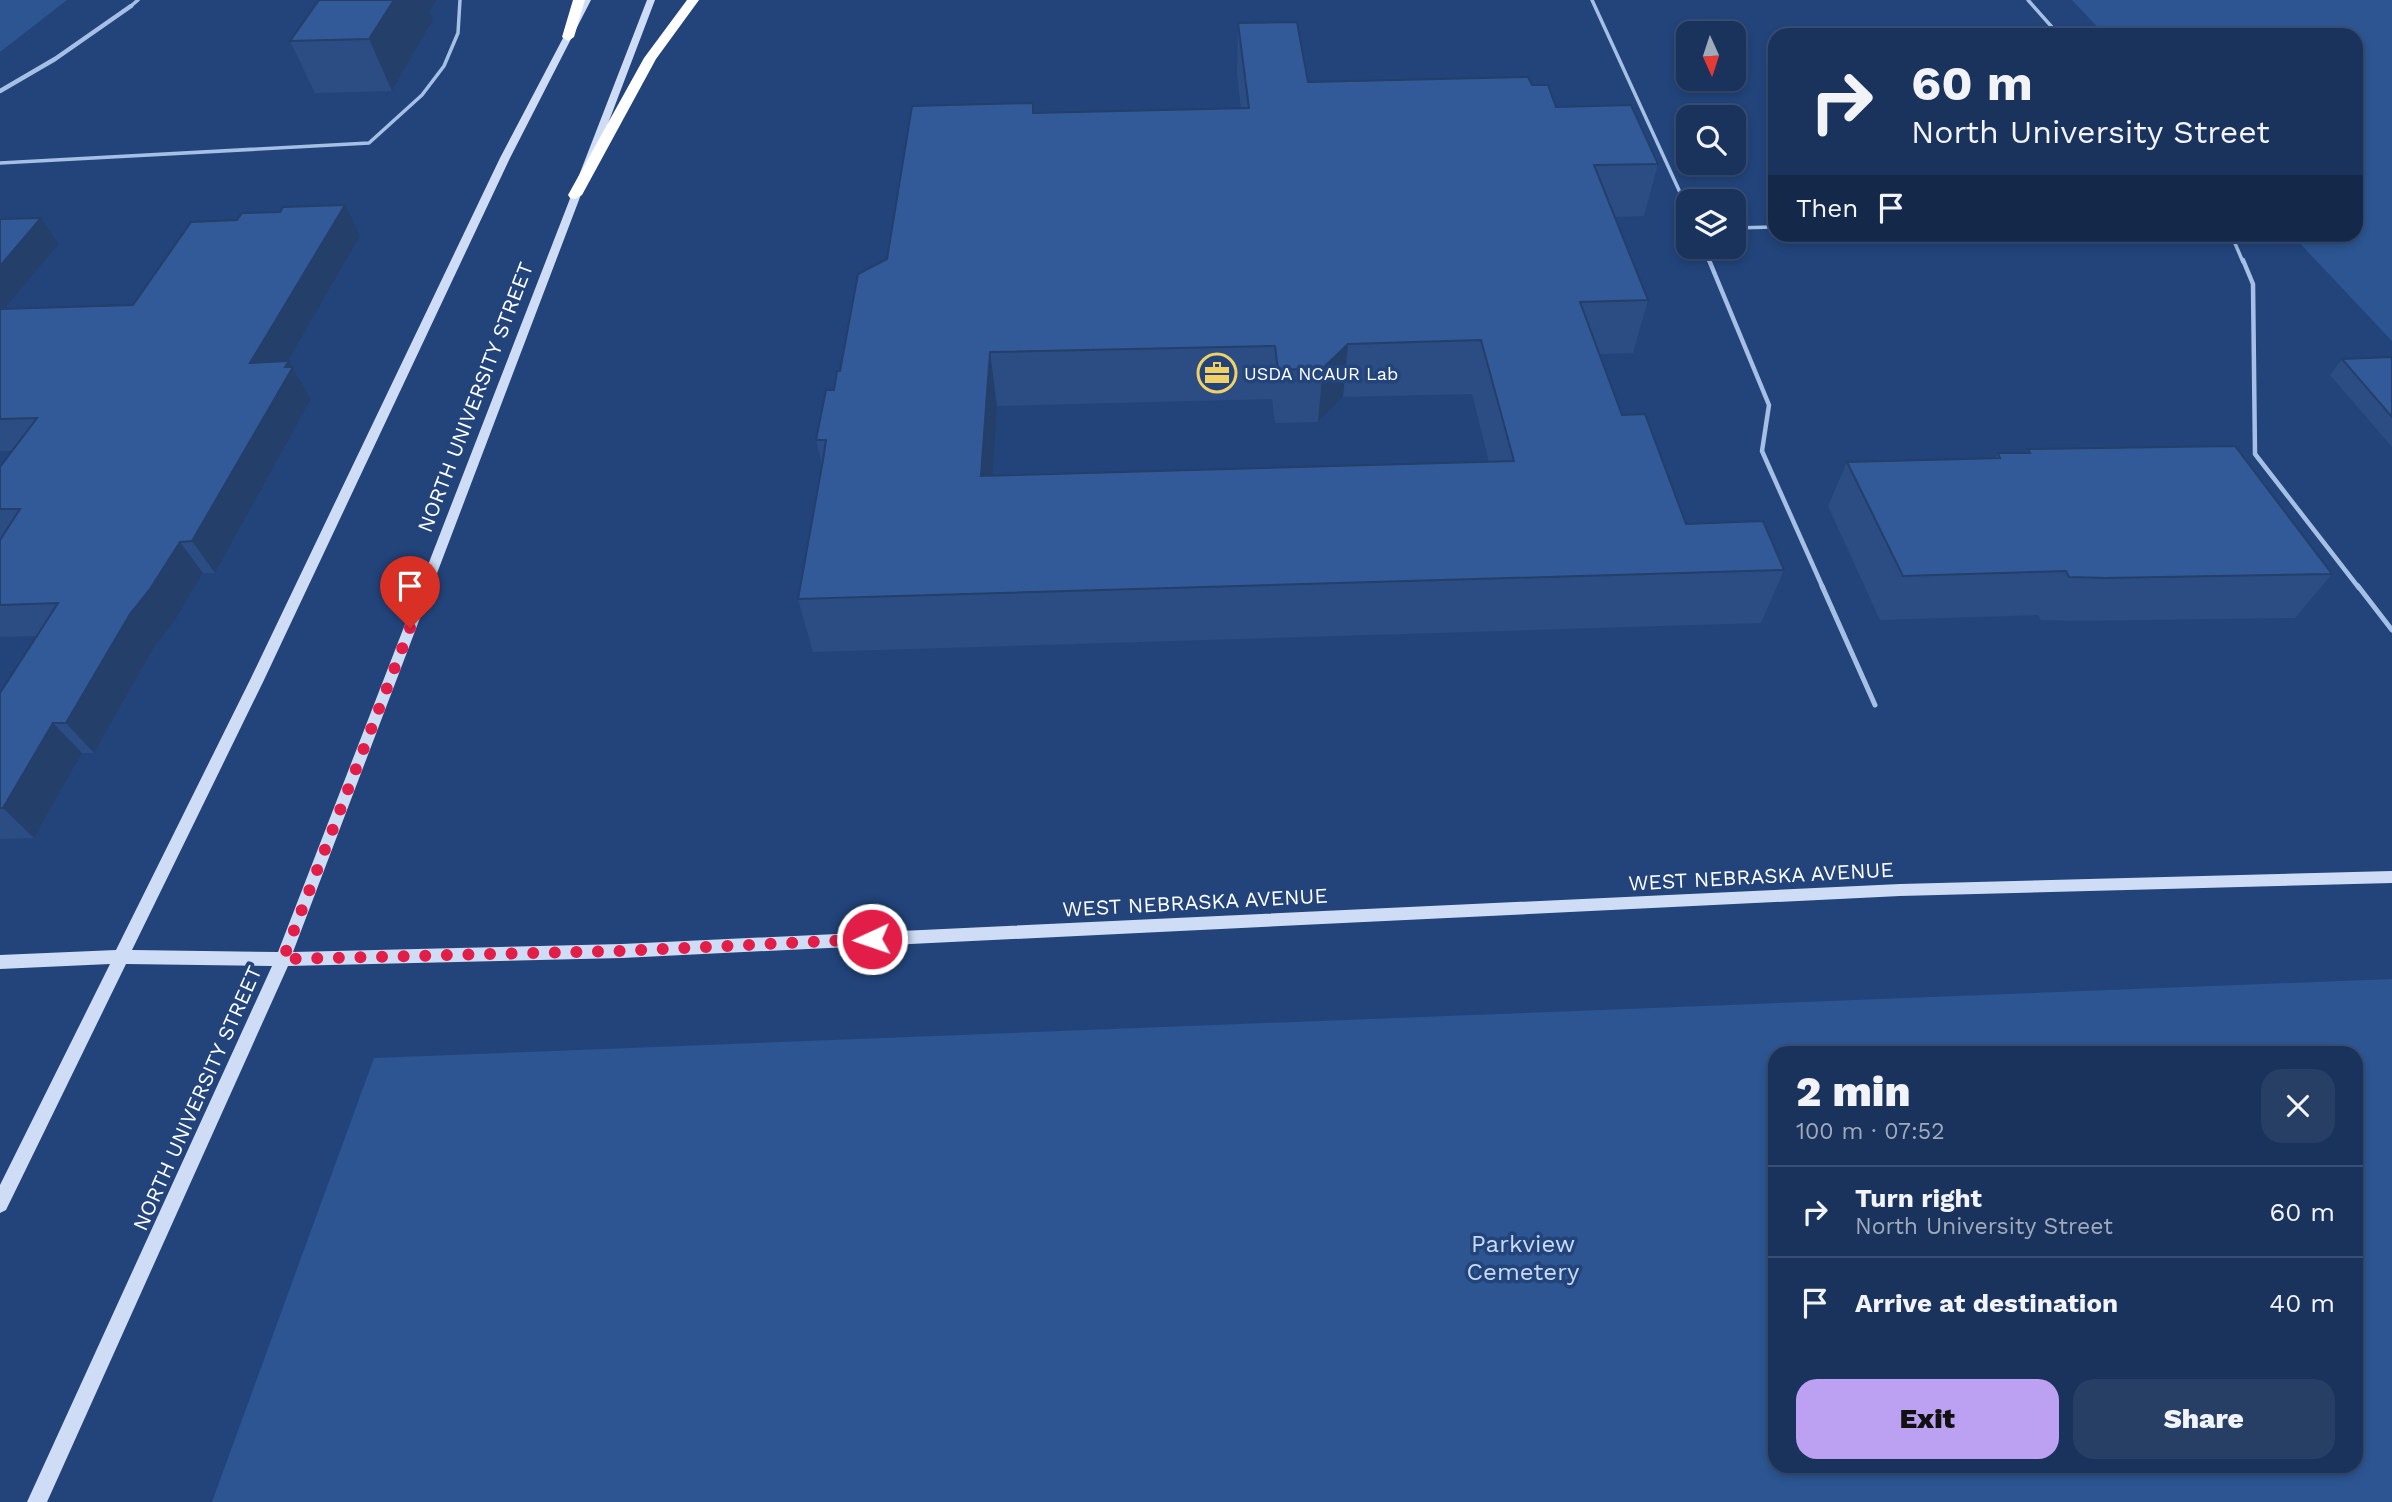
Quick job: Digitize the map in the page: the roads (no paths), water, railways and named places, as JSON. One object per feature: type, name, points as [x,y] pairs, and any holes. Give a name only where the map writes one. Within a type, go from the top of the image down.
[{"type":"highway","points":[[568,37],[579,0]]},
{"type":"highway","points":[[575,195],[650,58],[693,0]]},
{"type":"main road","points":[[0,1204],[257,680],[505,158],[587,0]]},
{"type":"main road","name":"NORTH UNIVERSITY STREET","points":[[37,1502],[283,959],[651,0]]},
{"type":"main road","name":"WEST NEBRASKA AVENUE","points":[[0,962],[120,957],[283,959],[621,951],[1899,890],[2392,877]]},
{"type":"street","points":[[0,91],[55,59],[131,6]]},
{"type":"lane","points":[[131,6],[138,0]]},
{"type":"lane","points":[[0,163],[369,143],[412,107],[441,71],[458,33],[460,0]]},
{"type":"lane","points":[[1592,0],[1678,189]]},
{"type":"lane","points":[[2028,0],[2053,28]]},
{"type":"lane","points":[[1746,228],[1768,227]]},
{"type":"lane","points":[[2235,242],[2253,284],[2255,454],[2392,630]]},
{"type":"lane","points":[[1709,259],[1769,405],[1762,451],[1875,705]]},
{"type":"place","name":"USDA NCAUR Lab","points":[[1217,373]]},
{"type":"park label","name":"Parkview Cemetery","points":[[1523,1258]]}]
